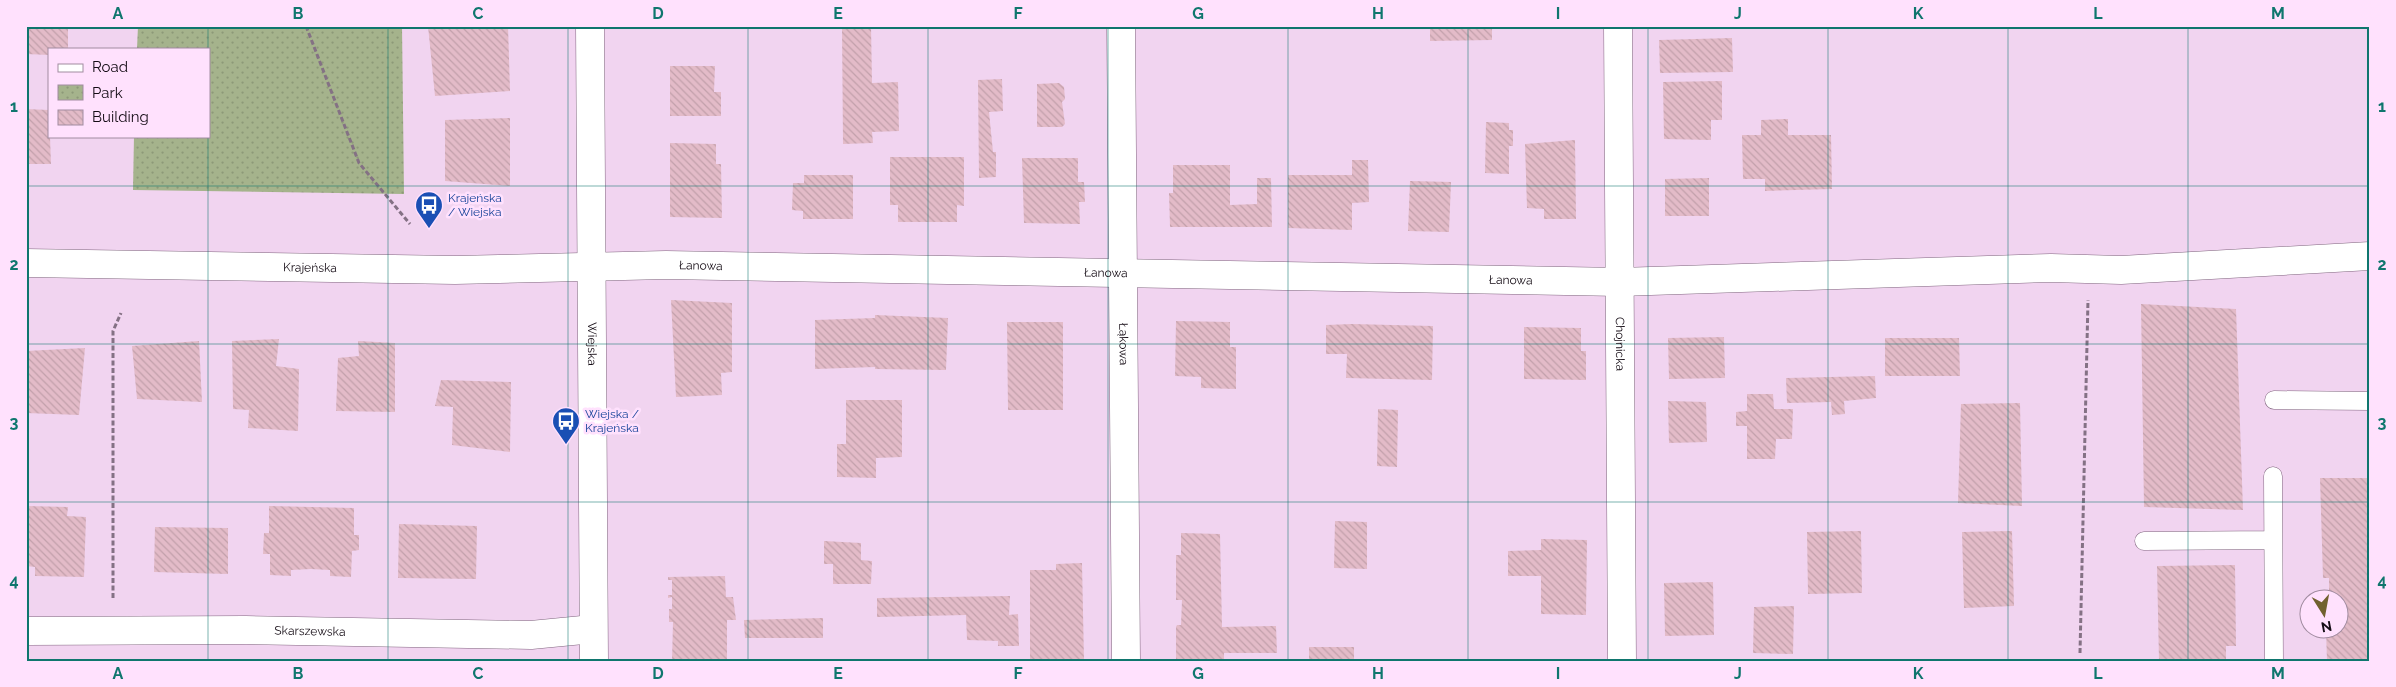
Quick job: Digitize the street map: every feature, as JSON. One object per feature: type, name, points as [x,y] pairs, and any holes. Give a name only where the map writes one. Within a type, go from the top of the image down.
[{"type":"street","name":"Wiejska","points":[[590,26],[594,661]]},
{"type":"street","name":"Łąkowa","points":[[1121,26],[1126,661]]},
{"type":"street","name":"Chojnicka","points":[[1618,26],[1622,661]]},
{"type":"street","name":"Łanowa","points":[[592,268],[666,266],[1620,282],[1810,274],[2121,270],[2370,256]]},
{"type":"street","name":"Krajeńska","points":[[26,263],[438,270],[592,268]]},
{"type":"street","name":"Skarszewska","points":[[26,631],[246,630],[531,635],[593,629]]},
{"type":"lane","points":[[2274,400],[2370,401]]},
{"type":"lane","points":[[2273,476],[2274,661]]},
{"type":"lane","points":[[2144,541],[2273,540]]},
{"type":"path","points":[[306,26],[360,162],[410,224]]},
{"type":"path","points":[[2080,654],[2089,269]]},
{"type":"path","points":[[113,631],[113,331],[121,313]]},
{"type":"green space","points":[[138,26],[402,26],[404,194],[133,190],[134,138],[210,138],[210,48],[137,48]]},
{"type":"building","points":[[26,26],[68,26],[68,48],[48,48],[48,55],[26,54]]},
{"type":"building","points":[[428,26],[508,26],[510,91],[435,96]]},
{"type":"building","points":[[842,26],[871,26],[872,83],[898,82],[899,131],[872,132],[873,143],[843,144]]},
{"type":"building","points":[[1430,26],[1492,26],[1492,40],[1430,41]]},
{"type":"building","points":[[1732,38],[1733,72],[1660,73],[1659,40]]},
{"type":"building","points":[[670,66],[715,66],[714,92],[721,92],[721,116],[670,116]]},
{"type":"building","points":[[1002,79],[1003,111],[989,112],[993,152],[996,152],[996,177],[979,178],[978,80]]},
{"type":"building","points":[[1722,81],[1722,120],[1711,120],[1711,140],[1664,139],[1663,82]]},
{"type":"building","points":[[1059,83],[1064,87],[1065,99],[1062,102],[1065,124],[1062,127],[1037,127],[1037,84]]},
{"type":"building","points":[[26,109],[48,110],[48,138],[50,138],[51,164],[26,164]]},
{"type":"building","points":[[510,118],[510,186],[445,181],[445,120]]},
{"type":"building","points":[[1788,119],[1788,135],[1831,135],[1832,189],[1765,191],[1765,179],[1743,179],[1742,135],[1761,135],[1761,120]]},
{"type":"building","points":[[1486,122],[1509,123],[1509,130],[1513,130],[1513,146],[1509,146],[1509,174],[1485,173]]},
{"type":"building","points":[[1575,140],[1576,219],[1544,219],[1544,209],[1527,208],[1525,144]]},
{"type":"building","points":[[670,143],[716,144],[716,164],[721,164],[722,218],[670,217]]},
{"type":"building","points":[[890,157],[964,157],[964,206],[957,205],[957,222],[898,222],[898,205],[890,205]]},
{"type":"building","points":[[1022,158],[1078,158],[1078,182],[1084,182],[1085,202],[1079,202],[1080,224],[1024,223]]},
{"type":"building","points":[[1352,160],[1368,160],[1369,202],[1352,203],[1352,230],[1288,228],[1288,175],[1352,175]]},
{"type":"building","points":[[1173,165],[1230,165],[1230,205],[1257,204],[1257,178],[1271,178],[1272,227],[1170,227],[1169,193],[1173,193]]},
{"type":"building","points":[[804,175],[853,175],[853,219],[803,219],[803,211],[792,210],[793,183],[804,183]]},
{"type":"building","points":[[1709,178],[1709,216],[1665,216],[1665,179]]},
{"type":"building","points":[[1410,181],[1451,182],[1449,232],[1408,231]]},
{"type":"building","points":[[671,300],[732,303],[732,372],[721,373],[722,395],[676,397]]},
{"type":"building","points":[[2141,304],[2236,309],[2243,510],[2144,507]]},
{"type":"building","points":[[875,315],[948,318],[946,370],[875,369],[875,367],[815,369],[815,320],[875,318]]},
{"type":"building","points":[[1176,321],[1230,322],[1230,347],[1236,347],[1236,389],[1201,388],[1201,377],[1175,376]]},
{"type":"building","points":[[1007,322],[1063,322],[1063,410],[1008,410]]},
{"type":"building","points":[[1326,325],[1433,326],[1432,380],[1346,378],[1347,354],[1326,354]]},
{"type":"building","points":[[1524,327],[1581,328],[1581,351],[1586,351],[1586,380],[1524,379]]},
{"type":"building","points":[[1724,337],[1725,378],[1669,379],[1668,338]]},
{"type":"building","points":[[1885,338],[1959,338],[1960,376],[1885,376]]},
{"type":"building","points":[[279,339],[276,366],[299,369],[298,431],[248,428],[249,410],[233,409],[232,341]]},
{"type":"building","points":[[199,341],[202,402],[137,399],[132,346]]},
{"type":"building","points":[[358,341],[395,343],[395,412],[336,411],[338,358],[359,356]]},
{"type":"building","points":[[85,348],[79,415],[26,413],[26,351]]},
{"type":"building","points":[[1875,376],[1876,398],[1844,401],[1845,414],[1832,415],[1831,402],[1787,403],[1786,378]]},
{"type":"building","points":[[441,380],[511,382],[510,452],[452,445],[453,407],[435,406]]},
{"type":"building","points":[[1747,394],[1773,394],[1774,409],[1793,409],[1792,439],[1776,439],[1775,459],[1747,459],[1747,426],[1736,426],[1736,412],[1747,411]]},
{"type":"building","points":[[846,400],[902,400],[902,457],[876,458],[876,478],[837,477],[837,444],[846,444]]},
{"type":"building","points":[[1668,401],[1706,402],[1707,442],[1669,443]]},
{"type":"building","points":[[2020,403],[2022,506],[1958,503],[1961,404]]},
{"type":"building","points":[[1378,409],[1398,410],[1397,467],[1377,466]]},
{"type":"building","points":[[2320,478],[2370,478],[2370,661],[2327,661],[2326,640],[2348,640],[2348,590],[2329,590],[2329,578],[2323,578]]},
{"type":"building","points":[[26,506],[68,507],[67,516],[86,517],[84,577],[35,576],[35,567],[26,566]]},
{"type":"building","points":[[269,506],[354,508],[354,535],[359,535],[359,550],[352,551],[351,577],[330,576],[330,570],[311,569],[291,570],[291,576],[270,575],[270,554],[263,554],[264,533],[269,533]]},
{"type":"building","points":[[1335,521],[1367,522],[1367,569],[1334,568]]},
{"type":"building","points":[[399,524],[477,526],[476,579],[398,578]]},
{"type":"building","points":[[155,527],[228,528],[228,574],[154,572]]},
{"type":"building","points":[[1861,531],[1862,593],[1808,594],[1807,532]]},
{"type":"building","points":[[2012,531],[2014,606],[1964,608],[1962,532]]},
{"type":"building","points":[[1181,533],[1220,534],[1222,627],[1276,626],[1277,653],[1224,653],[1224,661],[1176,661],[1176,627],[1181,625],[1182,600],[1176,600],[1176,555],[1181,555]]},
{"type":"building","points":[[1541,539],[1587,540],[1586,615],[1541,614],[1541,576],[1508,576],[1508,551],[1541,550]]},
{"type":"building","points":[[824,541],[861,543],[861,560],[872,561],[871,584],[833,584],[833,564],[824,564]]},
{"type":"building","points":[[1082,563],[1084,661],[1030,661],[1030,570],[1056,570],[1056,564]]},
{"type":"building","points":[[2235,565],[2236,646],[2226,646],[2226,661],[2159,661],[2157,566]]},
{"type":"building","points":[[725,576],[726,597],[733,597],[736,620],[727,620],[727,661],[672,661],[673,622],[669,622],[669,609],[672,609],[672,597],[668,598],[668,595],[672,595],[672,580],[668,580],[668,577]]},
{"type":"building","points":[[1713,582],[1714,635],[1665,636],[1664,583]]},
{"type":"building","points":[[1010,596],[1009,615],[1018,614],[1019,646],[998,646],[998,641],[967,640],[966,615],[877,617],[877,598]]},
{"type":"building","points":[[1794,606],[1793,654],[1753,653],[1754,607]]},
{"type":"building","points":[[823,618],[823,638],[745,638],[744,620]]},
{"type":"building","points":[[1309,647],[1354,647],[1354,661],[1309,661]]},
{"type":"place","name":"Krajeńska / Wiejska","points":[[429,229]]},
{"type":"place","name":"Wiejska / Krajeńska","points":[[566,445]]}]
